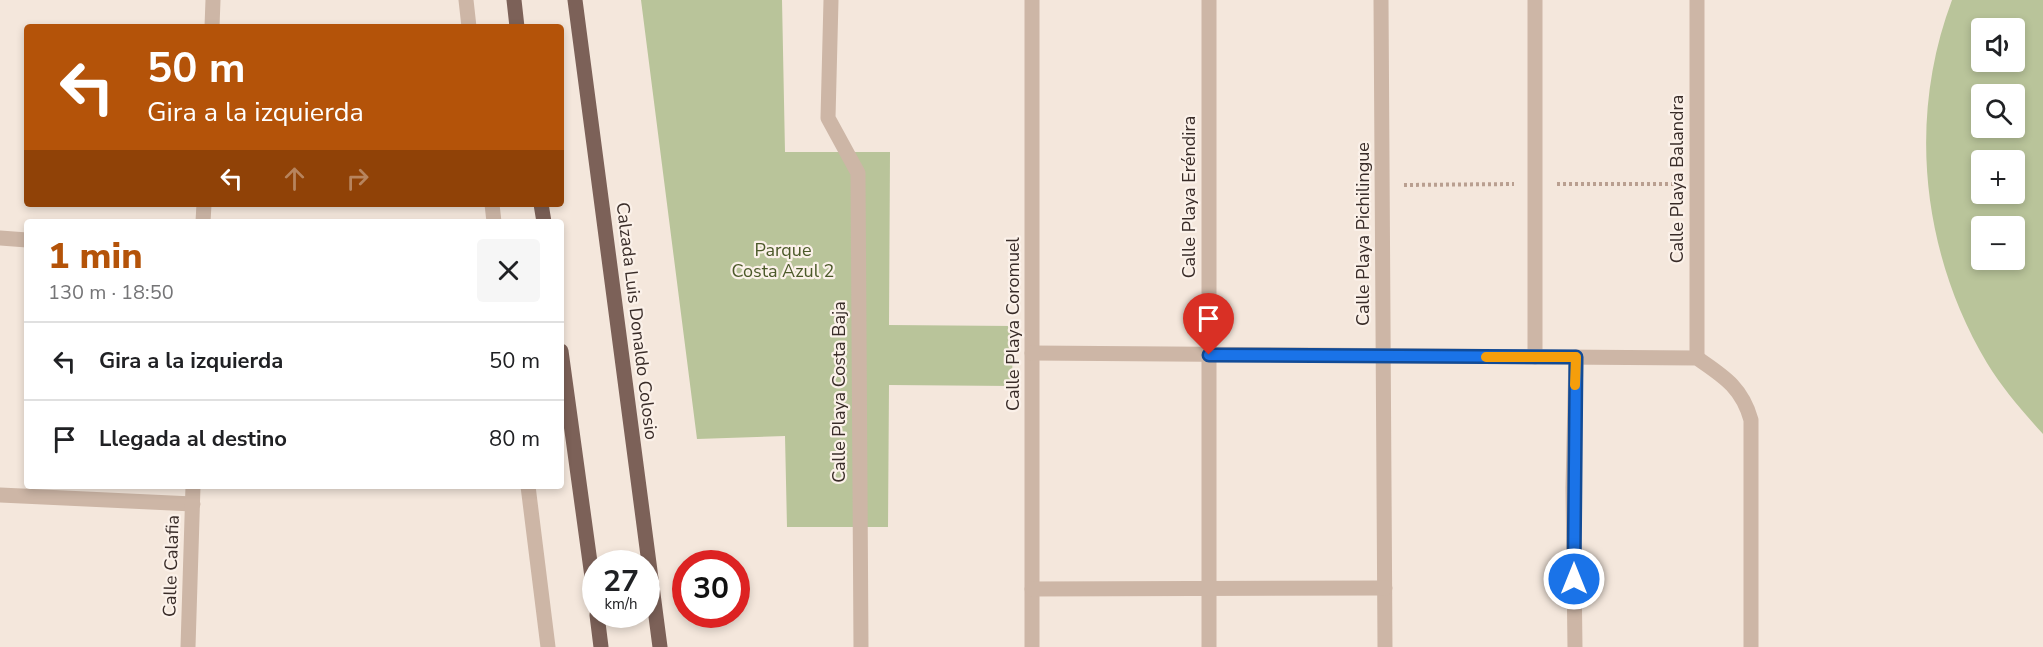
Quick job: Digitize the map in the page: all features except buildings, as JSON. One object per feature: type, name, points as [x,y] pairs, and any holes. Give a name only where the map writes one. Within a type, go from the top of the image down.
[{"type":"main road","points":[[514,0],[517,24]]},
{"type":"main road","name":"Calzada Luis Donaldo Colosio","points":[[575,0],[660,647]]},
{"type":"main road","points":[[564,373],[588,550]]},
{"type":"main road","points":[[599,628],[601,647]]},
{"type":"street","points":[[212,24],[213,0]]},
{"type":"street","points":[[466,0],[470,24]]},
{"type":"street","name":"Calle Playa Costa Baja","points":[[831,0],[828,118],[858,173],[861,647]]},
{"type":"street","name":"Calle Playa Coromuel","points":[[1032,0],[1032,647]]},
{"type":"street","name":"Calle Playa Eréndira","points":[[1209,0],[1209,647]]},
{"type":"street","name":"Calle Playa Pichilingue","points":[[1381,0],[1385,647]]},
{"type":"street","points":[[1535,0],[1535,357]]},
{"type":"street","name":"Calle Playa Balandra","points":[[1697,0],[1697,358]]},
{"type":"street","points":[[0,238],[24,240]]},
{"type":"street","points":[[1032,354],[1697,358],[1724,376],[1736,389],[1746,404],[1750,420],[1751,647]]},
{"type":"street","points":[[1575,647],[1576,357]]},
{"type":"street","name":"Calle Calafia","points":[[189,647],[193,489]]},
{"type":"street","points":[[528,489],[548,647]]},
{"type":"street","points":[[0,495],[193,504]]},
{"type":"street","points":[[1032,589],[1385,588]]},
{"type":"green space","name":"Parque Costa Azul 2","points":[[641,0],[782,0],[785,152],[890,152],[889,325],[1013,326],[1012,386],[889,385],[888,527],[787,527],[785,436],[697,439]]},
{"type":"green space","points":[[1952,0],[2043,0],[2043,434],[1987,363],[1965,321],[1948,277],[1935,232],[1928,185],[1926,138],[1929,92],[1938,45]]},
{"type":"slow traffic","points":[[1486,357],[1576,357],[1575,385]]},
{"type":"route","points":[[1209,355],[1576,357],[1574,579]]}]
